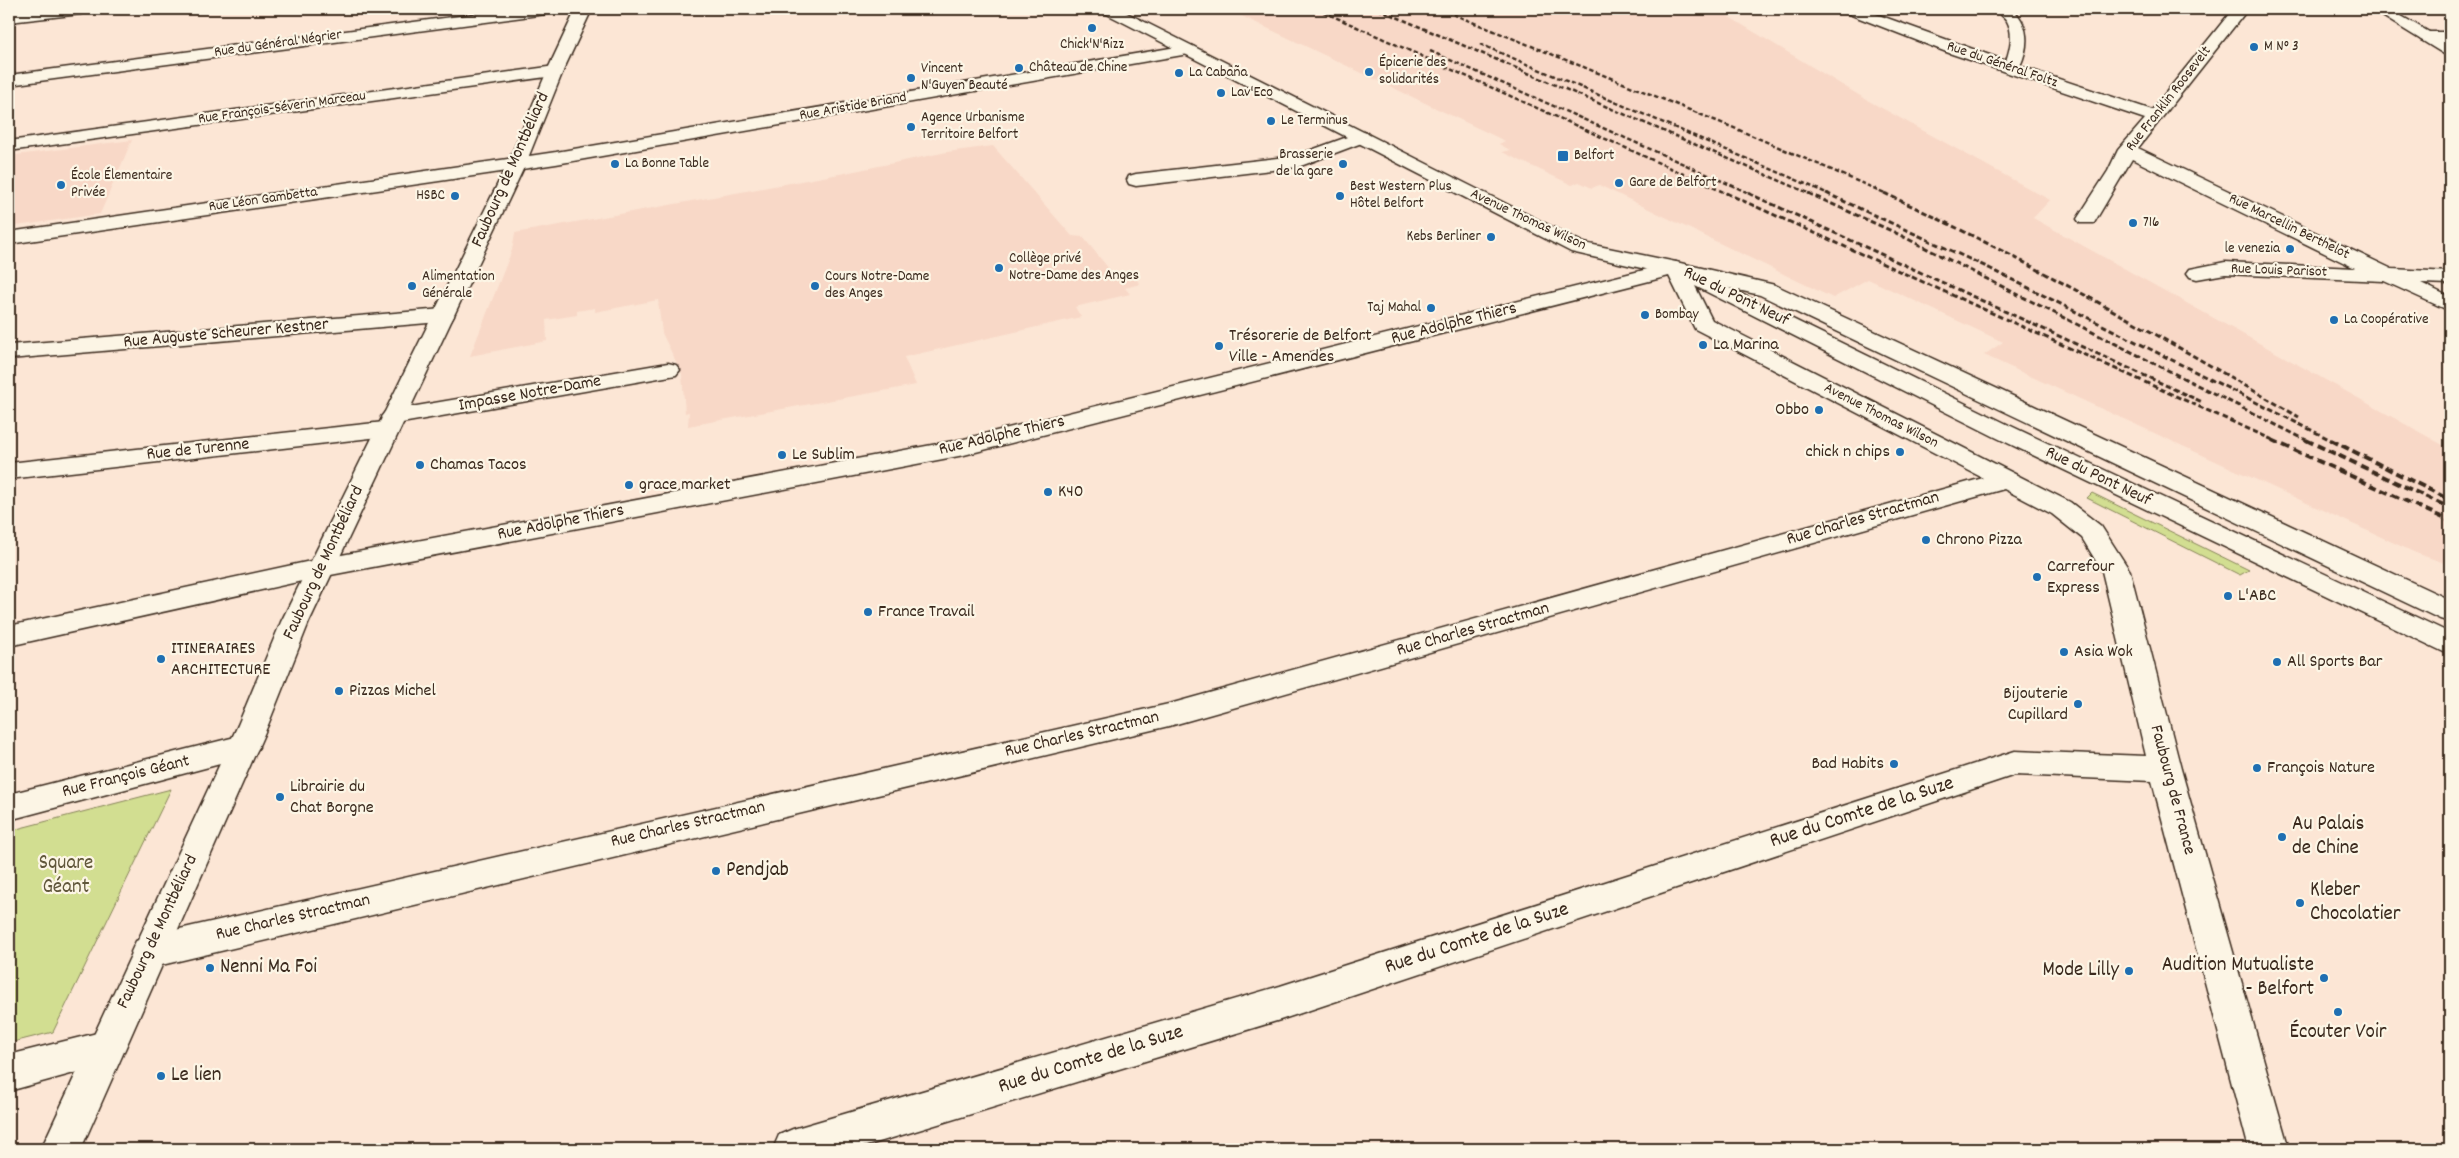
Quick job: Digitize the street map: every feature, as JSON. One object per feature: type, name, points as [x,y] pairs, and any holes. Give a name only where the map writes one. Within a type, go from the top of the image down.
[{"type":"street","points":[[9,17],[80,9]]},
{"type":"street","name":"Rue du Général Négrier","points":[[9,80],[546,9]]},
{"type":"street","name":"Faubourg de Montbéliard","points":[[61,1149],[243,747],[320,568],[517,163],[555,71],[584,9]]},
{"type":"street","name":"Avenue Thomas Wilson","points":[[1108,9],[1578,248],[1676,268],[1703,324],[2006,480]]},
{"type":"street","name":"Rue du Général Foltz","points":[[1849,9],[1955,50],[2156,117]]},
{"type":"street","points":[[2003,9],[2014,22],[2019,36],[2019,51],[2011,68]]},
{"type":"street","name":"Rue Franklin Roosevelt","points":[[2087,219],[2117,172],[2127,150],[2156,117],[2241,9]]},
{"type":"street","points":[[2379,9],[2450,51]]},
{"type":"street","points":[[2427,37],[2450,37]]},
{"type":"street","name":"Rue Aristide Briand","points":[[517,163],[1188,50]]},
{"type":"street","name":"Rue François-Séverin Marceau","points":[[9,146],[555,71]]},
{"type":"street","points":[[1136,180],[1298,162],[1361,137]]},
{"type":"street","name":"Rue Marcellin Berthelot","points":[[2127,150],[2450,305]]},
{"type":"street","name":"Rue Léon Gambetta","points":[[9,238],[517,163]]},
{"type":"street","name":"Rue Adolphe Thiers","points":[[9,636],[320,568],[964,447],[1676,268]]},
{"type":"street","name":"Rue du Pont Neuf","points":[[1676,268],[1768,290],[2450,612]]},
{"type":"street","name":"Rue du Pont Neuf","points":[[1676,268],[2037,448],[2450,645]]},
{"type":"street","name":"Rue Louis Parisot","points":[[2197,273],[2225,268],[2450,278]]},
{"type":"street","name":"Rue Auguste Scheurer Kestner","points":[[9,352],[443,316]]},
{"type":"street","name":"Impasse Notre-Dame","points":[[390,423],[668,370]]},
{"type":"street","name":"Rue de Turenne","points":[[9,471],[390,423]]},
{"type":"street","name":"Faubourg de France","points":[[2006,480],[2061,508],[2092,532],[2116,571],[2165,769],[2269,1149]]},
{"type":"street","name":"Rue Charles Stractman","points":[[149,952],[1173,714],[2006,480]]},
{"type":"street","name":"Rue François Géant","points":[[9,807],[243,747]]},
{"type":"street","name":"Rue du Comte de la Suze","points":[[793,1149],[1280,1002],[2015,763],[2165,769]]},
{"type":"street","points":[[9,1073],[105,1049]]},
{"type":"shaded area","points":[[1227,9],[1716,9],[1867,100],[2050,200],[2033,218],[2450,449],[2450,565],[2416,553],[1984,355],[2003,342],[1868,279],[1833,298],[1599,185],[1592,188],[1579,182],[1572,185],[1502,152],[1510,150],[1499,144],[1505,141]]},
{"type":"shaded area","name":"École Élementaire Privée","points":[[132,140],[100,214],[9,227],[9,156]]},
{"type":"shaded area","name":"Cours Notre-Dame des Anges","points":[[993,146],[1072,236],[1083,237],[1119,281],[1135,278],[1140,284],[1125,288],[1130,294],[1075,307],[1081,317],[904,357],[916,385],[688,426],[689,412],[685,413],[682,374],[662,333],[658,300],[595,312],[595,308],[577,311],[577,315],[546,320],[547,341],[470,356],[512,250],[515,233],[845,173],[947,152]]},
{"type":"green space","points":[[2092,493],[2249,570],[2240,575],[2087,498]]},
{"type":"green space","name":"Square Géant","points":[[171,789],[53,1032],[9,1043],[9,831]]},
{"type":"railway","points":[[1317,9],[1728,194]]},
{"type":"railway","points":[[1378,9],[1811,194]]},
{"type":"railway","points":[[1440,9],[1739,130],[1887,194]]},
{"type":"railway","points":[[1480,44],[1829,194]]},
{"type":"railway","points":[[1430,51],[1751,194]]},
{"type":"railway","points":[[1726,193],[2275,441]]},
{"type":"railway","points":[[1748,193],[2202,402]]},
{"type":"railway","points":[[1808,193],[1894,232],[2306,440]]},
{"type":"railway","points":[[1826,193],[1991,269],[2333,441]]},
{"type":"railway","points":[[1884,193],[2042,272],[2299,417]]},
{"type":"railway","points":[[2272,440],[2450,521]]},
{"type":"railway","points":[[2306,440],[2450,508]]},
{"type":"railway","points":[[2331,440],[2450,500]]},
{"type":"place","name":"Chick'N'Rizz","points":[[1092,28]]},
{"type":"place","name":"M N° 3","points":[[2254,47]]},
{"type":"place","name":"Château de Chine","points":[[1019,68]]},
{"type":"place","name":"Épicerie des solidarités","points":[[1369,72]]},
{"type":"place","name":"La Cabaña","points":[[1179,73]]},
{"type":"place","name":"Vincent N'Guyen Beauté","points":[[911,78]]},
{"type":"place","name":"Lav'Eco","points":[[1221,93]]},
{"type":"place","name":"Le Terminus","points":[[1271,121]]},
{"type":"place","name":"Agence Urbanisme Territoire Belfort","points":[[911,127]]},
{"type":"place","name":"Belfort","points":[[1563,156]]},
{"type":"place","name":"La Bonne Table","points":[[615,164]]},
{"type":"place","name":"Brasserie de la gare","points":[[1343,164]]},
{"type":"place","name":"Gare de Belfort","points":[[1619,183]]},
{"type":"place","name":"École Élementaire Privée","points":[[61,185]]},
{"type":"place","name":"HSBC","points":[[455,196]]},
{"type":"place","name":"Best Western Plus Hôtel Belfort","points":[[1340,196]]},
{"type":"place","name":"716","points":[[2133,223]]},
{"type":"place","name":"Kebs Berliner","points":[[1491,237]]},
{"type":"place","name":"le venezia","points":[[2290,249]]},
{"type":"place","name":"Collège privé Notre-Dame des Anges","points":[[999,268]]},
{"type":"place","name":"Alimentation Générale","points":[[412,286]]},
{"type":"place","name":"Cours Notre-Dame des Anges","points":[[815,286]]},
{"type":"place","name":"Taj Mahal","points":[[1431,308]]},
{"type":"place","name":"Bombay","points":[[1645,315]]},
{"type":"place","name":"La Coopérative","points":[[2334,320]]},
{"type":"place","name":"La Marina","points":[[1703,345]]},
{"type":"place","name":"Trésorerie de Belfort Ville - Amendes","points":[[1219,346]]},
{"type":"place","name":"Obbo","points":[[1819,410]]},
{"type":"place","name":"chick n chips","points":[[1900,452]]},
{"type":"place","name":"Le Sublim","points":[[782,455]]},
{"type":"place","name":"Chamas Tacos","points":[[420,465]]},
{"type":"place","name":"grace market","points":[[629,485]]},
{"type":"place","name":"K40","points":[[1048,492]]},
{"type":"place","name":"Chrono Pizza","points":[[1926,540]]},
{"type":"place","name":"Carrefour Express","points":[[2037,577]]},
{"type":"place","name":"L'ABC","points":[[2228,596]]},
{"type":"place","name":"France Travail","points":[[868,612]]},
{"type":"place","name":"Asia Wok","points":[[2064,652]]},
{"type":"place","name":"ITINERAIRES ARCHITECTURE","points":[[161,659]]},
{"type":"place","name":"All Sports Bar","points":[[2277,662]]},
{"type":"place","name":"Pizzas Michel","points":[[339,691]]},
{"type":"place","name":"Bijouterie Cupillard","points":[[2078,704]]},
{"type":"place","name":"Bad Habits","points":[[1894,764]]},
{"type":"place","name":"François Nature","points":[[2257,768]]},
{"type":"place","name":"Librairie du Chat Borgne","points":[[280,797]]},
{"type":"place","name":"Au Palais de Chine","points":[[2282,837]]},
{"type":"place","name":"Pendjab","points":[[716,871]]},
{"type":"place","name":"Kleber Chocolatier","points":[[2300,903]]},
{"type":"place","name":"Nenni Ma Foi","points":[[210,968]]},
{"type":"place","name":"Mode Lilly","points":[[2129,971]]},
{"type":"place","name":"Audition Mutualiste - Belfort","points":[[2324,978]]},
{"type":"place","name":"Écouter Voir","points":[[2338,1012]]},
{"type":"place","name":"Le lien","points":[[161,1076]]}]
